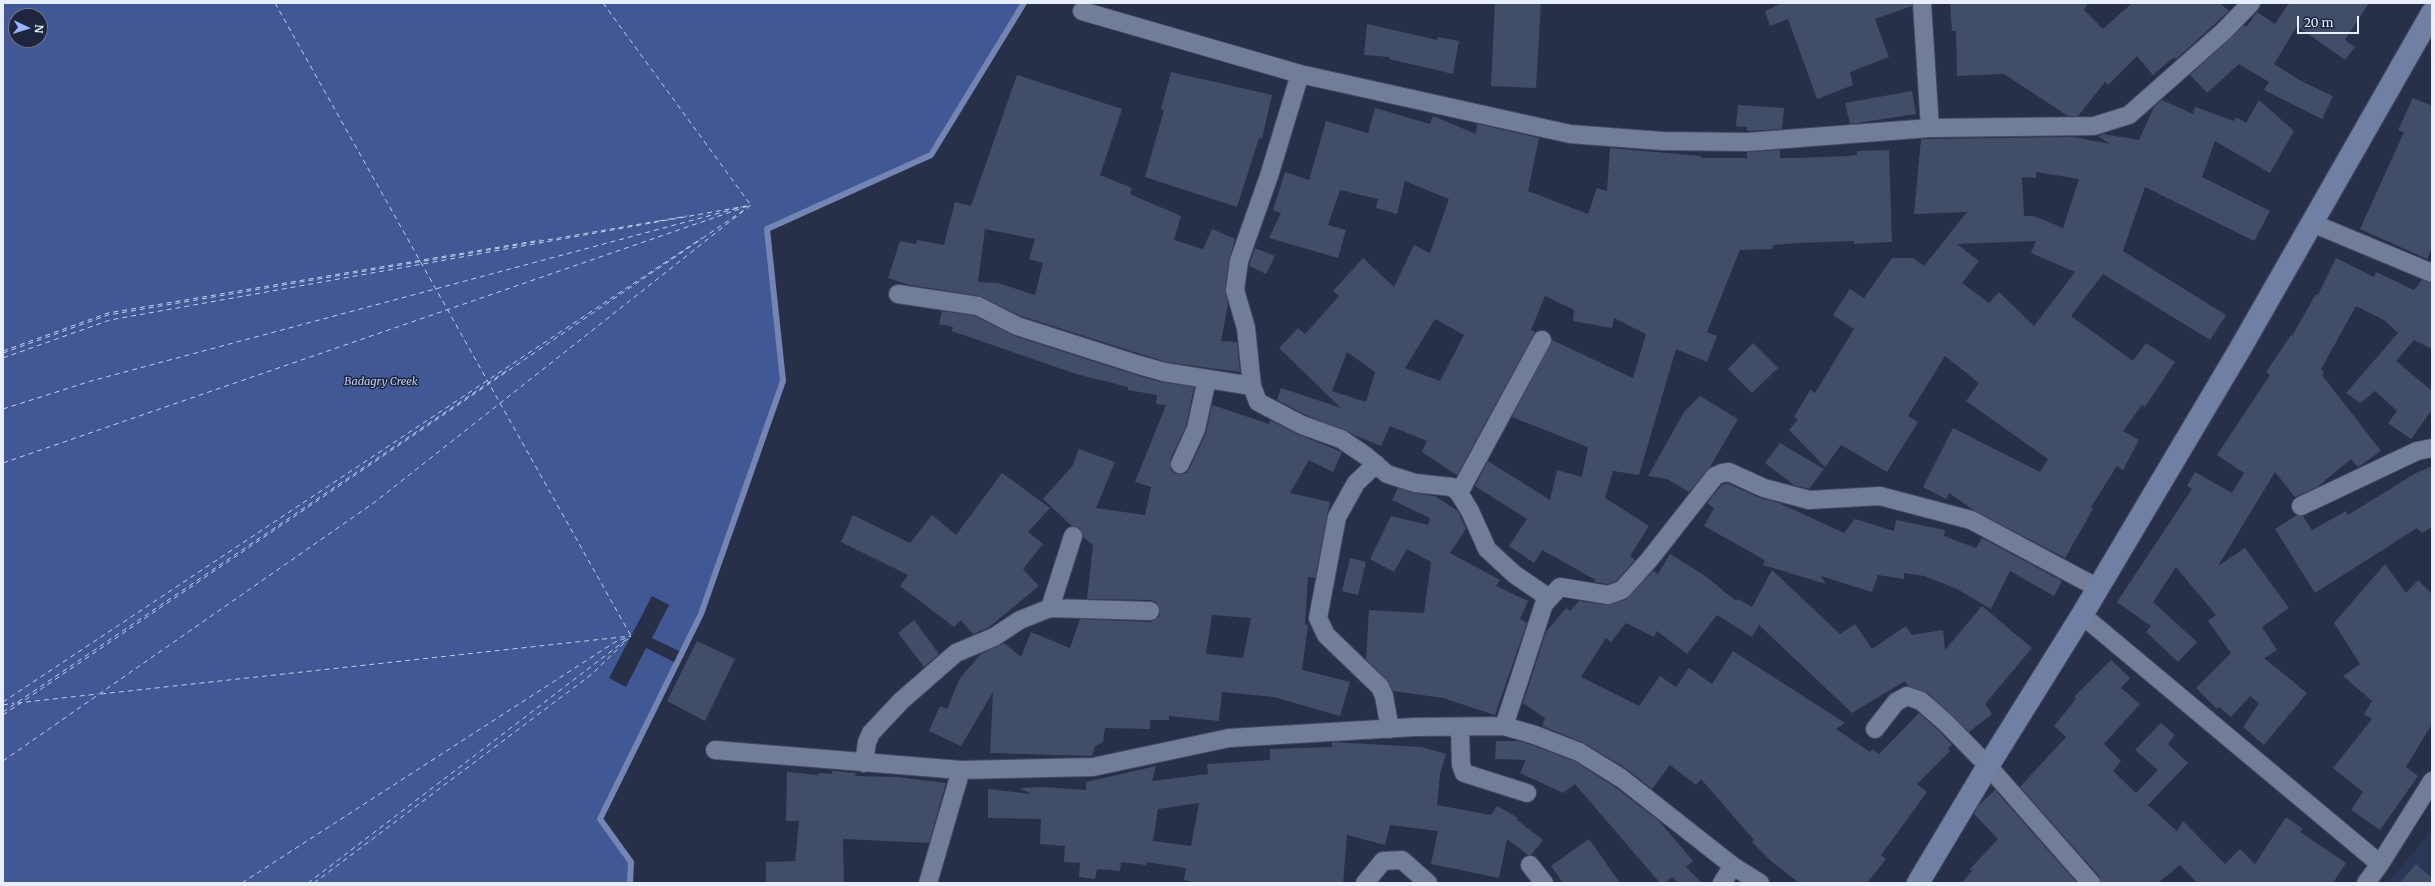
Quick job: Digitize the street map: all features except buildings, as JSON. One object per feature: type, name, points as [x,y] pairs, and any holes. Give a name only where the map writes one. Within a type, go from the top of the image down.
[{"type":"main road","points":[[1918,883],[2098,588],[2312,223],[2432,13]]},
{"type":"street","points":[[1922,3],[1930,128]]},
{"type":"street","points":[[1082,11],[1300,74],[1570,134],[1662,141],[1747,142],[1930,128],[2094,126],[2129,115],[2224,31],[2249,4]]},
{"type":"street","points":[[1300,74],[1281,140],[1239,261],[1235,290],[1246,328],[1252,386],[1258,402],[1302,425],[1341,439],[1376,464],[1387,474],[1415,483],[1452,487],[1459,493],[1487,549],[1514,574],[1549,598]]},
{"type":"street","points":[[2312,223],[2432,273]]},
{"type":"street","points":[[898,294],[978,306],[1017,326],[1164,372],[1252,386]]},
{"type":"street","points":[[1459,493],[1542,340]]},
{"type":"street","points":[[1180,464],[1196,429],[1207,379]]},
{"type":"street","points":[[2301,506],[2417,450],[2432,448]]},
{"type":"street","points":[[1376,464],[1356,483],[1337,517],[1318,618],[1326,635],[1380,687],[1384,696],[1390,729]]},
{"type":"street","points":[[1504,726],[1544,604],[1549,598],[1560,587],[1608,596],[1622,590],[1658,550],[1715,476],[1729,472],[1764,488],[1809,500],[1880,496],[1971,520],[2098,588]]},
{"type":"street","points":[[1050,608],[1073,536]]},
{"type":"street","points":[[864,763],[867,742],[871,733],[900,701],[956,653],[994,636],[1020,620],[1050,608],[1150,611]]},
{"type":"street","points":[[2082,615],[2380,864]]},
{"type":"street","points":[[1875,728],[1896,702],[1907,696],[1920,701],[1946,723],[1988,766],[2091,883]]},
{"type":"street","points":[[715,750],[961,770],[1093,767],[1229,738],[1390,729],[1504,726],[1530,733],[1579,752],[1621,778],[1734,866],[1760,883]]},
{"type":"street","points":[[1460,727],[1460,765],[1464,773],[1527,793]]},
{"type":"street","points":[[928,883],[961,770]]},
{"type":"street","points":[[2366,883],[2380,864],[2432,781]]},
{"type":"street","points":[[1365,883],[1383,861],[1402,860],[1428,883]]},
{"type":"street","points":[[1530,865],[1544,883]]},
{"type":"street","points":[[1722,883],[1734,866]]},
{"type":"shaded area","points":[[2432,830],[2432,883],[2388,883]]},
{"type":"water","name":"Badagry Creek","points":[[3,3],[1024,3],[931,155],[767,229],[783,381],[701,614],[600,819],[631,862],[630,883],[3,883]]},
{"type":"pier","points":[[652,596],[669,605],[652,638],[683,653],[678,664],[646,648],[626,687],[609,678]]},
{"type":"waterway","points":[[630,883],[631,862],[600,819],[701,614],[783,381],[767,229],[931,155],[1024,3]]},
{"type":"ferry route","points":[[275,3],[631,636]]},
{"type":"ferry route","points":[[603,3],[750,204]]},
{"type":"ferry route","points":[[3,761],[375,502],[751,205]]},
{"type":"ferry route","points":[[3,358],[110,320],[746,206]]},
{"type":"ferry route","points":[[3,463],[748,206]]},
{"type":"ferry route","points":[[3,409],[91,381],[742,207]]},
{"type":"ferry route","points":[[3,715],[744,210]]},
{"type":"ferry route","points":[[659,221],[687,216]]},
{"type":"ferry route","points":[[3,353],[108,315],[658,221]]},
{"type":"ferry route","points":[[3,702],[702,238]]},
{"type":"ferry route","points":[[3,351],[108,313],[541,240]]},
{"type":"ferry route","points":[[3,712],[509,369]]},
{"type":"ferry route","points":[[101,694],[631,636]]},
{"type":"ferry route","points":[[308,883],[631,636]]},
{"type":"ferry route","points":[[242,883],[615,642],[629,637]]},
{"type":"ferry route","points":[[314,883],[592,674],[628,639]]},
{"type":"ferry route","points":[[17,703],[98,694]]},
{"type":"ferry route","points":[[3,705],[14,703]]}]
